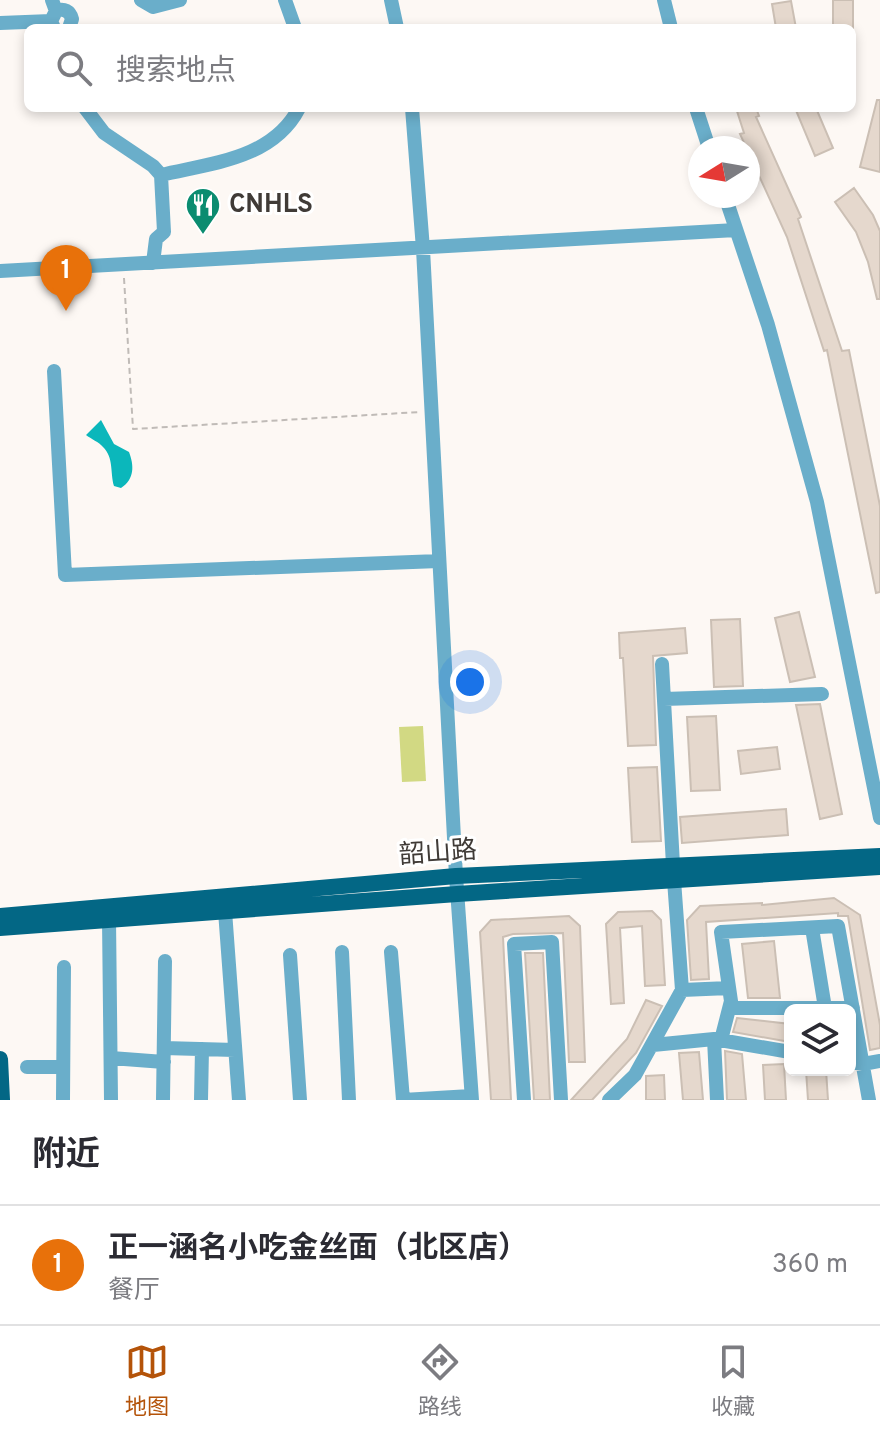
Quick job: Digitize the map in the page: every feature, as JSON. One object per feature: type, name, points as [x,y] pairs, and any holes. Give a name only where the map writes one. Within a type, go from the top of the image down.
[{"type":"main road","name":"韶山路","points":[[0,928],[457,894],[880,856]]},
{"type":"main road","name":"韶山路","points":[[0,916],[456,876],[880,867]]},
{"type":"main road","points":[[0,1059],[2,1100]]},
{"type":"street","points":[[141,0],[153,7],[180,0]]},
{"type":"street","points":[[285,0],[294,24]]},
{"type":"street","points":[[391,0],[396,24]]},
{"type":"street","points":[[664,0],[670,24]]},
{"type":"street","points":[[0,23],[54,15],[63,10],[69,13],[70,24]]},
{"type":"street","points":[[88,112],[104,133],[153,166],[161,175],[164,232],[156,239],[153,263]]},
{"type":"street","points":[[161,175],[251,153],[282,134],[296,112]]},
{"type":"street","points":[[391,952],[403,1100],[472,1098],[457,894],[423,249],[412,112]]},
{"type":"street","points":[[697,112],[705,136]]},
{"type":"street","points":[[729,208],[768,325],[817,502],[880,818]]},
{"type":"street","points":[[0,271],[736,230]]},
{"type":"street","points":[[54,371],[65,575],[439,561]]},
{"type":"street","points":[[609,1100],[635,1075],[682,990],[662,664]]},
{"type":"street","points":[[664,699],[822,694]]},
{"type":"street","points":[[225,911],[239,1100]]},
{"type":"street","points":[[109,919],[111,1100]]},
{"type":"street","points":[[784,1008],[732,1008],[721,932],[838,926],[852,1004]]},
{"type":"street","points":[[812,928],[824,1004]]},
{"type":"street","points":[[524,1100],[514,944],[552,942],[561,1100]]},
{"type":"street","points":[[342,952],[349,1100]]},
{"type":"street","points":[[290,955],[300,1100]]},
{"type":"street","points":[[163,1100],[165,961]]},
{"type":"street","points":[[63,1100],[64,967]]},
{"type":"street","points":[[682,990],[730,994]]},
{"type":"street","points":[[717,1100],[717,1040],[730,994]]},
{"type":"street","points":[[653,1045],[717,1040],[784,1051]]},
{"type":"street","points":[[111,1058],[202,1049],[235,1050]]},
{"type":"street","points":[[201,1100],[202,1049]]},
{"type":"street","points":[[869,1100],[856,1063],[880,1061]]},
{"type":"street","points":[[27,1067],[63,1067]]},
{"type":"path","points":[[124,265],[133,429],[431,411]]},
{"type":"green space","points":[[423,726],[426,781],[402,782],[399,727]]},
{"type":"water","points":[[101,420],[114,444],[129,452],[131,457],[131,476],[121,488],[114,486],[106,451],[86,435]]},
{"type":"building","points":[[833,0],[853,0],[853,24],[833,24]]},
{"type":"building","points":[[791,1],[795,24],[775,24],[772,4]]},
{"type":"building","points":[[877,100],[880,100],[880,172],[860,167]]},
{"type":"building","points":[[737,112],[758,112],[759,116],[756,117],[801,217],[798,219],[842,351],[849,350],[880,506],[880,592],[876,593],[827,350],[824,351],[787,237],[760,178],[760,136],[740,134],[744,133]]},
{"type":"building","points":[[797,112],[818,112],[833,148],[815,156]]},
{"type":"building","points":[[854,188],[880,231],[880,299],[877,299],[868,262],[856,232],[835,202]]},
{"type":"building","points":[[799,612],[815,677],[790,682],[775,618]]},
{"type":"building","points":[[740,619],[743,686],[714,687],[711,620]]},
{"type":"building","points":[[685,628],[687,653],[653,656],[656,745],[628,746],[619,633]]},
{"type":"building","points":[[820,704],[842,814],[820,819],[796,705]]},
{"type":"building","points":[[716,716],[720,790],[691,791],[687,717]]},
{"type":"building","points":[[777,747],[780,769],[741,774],[738,751]]},
{"type":"building","points":[[657,767],[661,841],[632,842],[628,768]]},
{"type":"building","points":[[786,809],[788,835],[682,843],[680,817]]},
{"type":"building","points":[[834,898],[860,915],[880,1025],[880,1048],[870,1050],[848,916],[838,916],[838,913],[706,922],[709,979],[691,980],[687,920],[700,906],[762,905]]},
{"type":"building","points":[[652,911],[661,920],[665,985],[645,986],[642,926],[620,928],[624,1003],[611,1004],[606,924],[618,912]]},
{"type":"building","points":[[569,916],[580,926],[585,1062],[569,1062],[563,933],[503,937],[511,1100],[491,1100],[480,932],[491,920]]},
{"type":"building","points":[[774,941],[780,998],[748,998],[742,944]]},
{"type":"building","points":[[525,953],[543,953],[550,1100],[534,1100]]},
{"type":"building","points":[[646,1000],[662,1006],[636,1053],[592,1100],[571,1100],[627,1039]]},
{"type":"building","points":[[737,1018],[784,1023],[784,1041],[733,1032]]},
{"type":"building","points":[[725,1051],[742,1054],[746,1100],[727,1100]]},
{"type":"building","points":[[699,1052],[703,1100],[683,1100],[679,1053]]},
{"type":"building","points":[[784,1064],[786,1100],[765,1100],[763,1065]]},
{"type":"building","points":[[664,1075],[665,1100],[646,1100],[646,1076]]},
{"type":"building","points":[[806,1076],[826,1076],[828,1100],[808,1100]]},
{"type":"place","name":"CNHLS","points":[[203,236]]},
{"type":"place","name":"正一涵名小吃金丝面（北区店）","points":[[66,311]]}]
